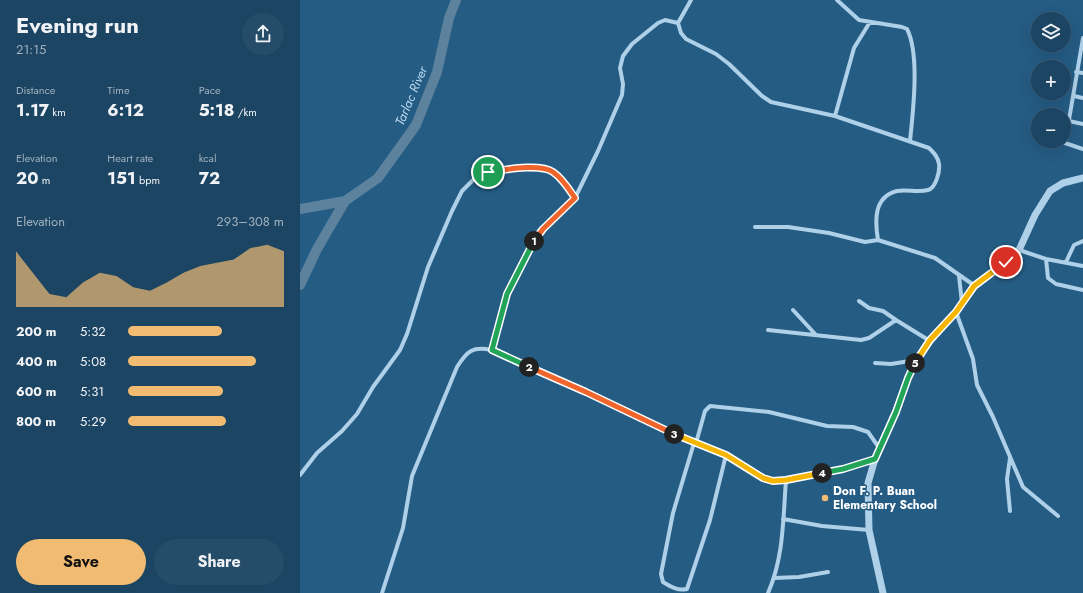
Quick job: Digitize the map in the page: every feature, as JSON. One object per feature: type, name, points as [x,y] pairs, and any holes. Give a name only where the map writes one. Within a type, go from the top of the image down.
[{"type":"street","points":[[691,0],[678,23],[681,34],[686,39],[716,54],[729,64],[762,96],[771,102],[835,116],[929,148],[936,154],[939,165],[935,185],[931,189],[926,191],[897,191],[886,197],[877,208],[875,224],[878,240]]},
{"type":"street","points":[[837,0],[860,20],[907,29],[910,36],[914,57],[914,108],[910,141]]},
{"type":"street","points":[[492,350],[507,294],[532,243],[543,229],[575,198],[598,151],[622,95],[623,84],[620,68],[623,56],[632,44],[658,23],[665,20],[678,23]]},
{"type":"street","points":[[835,116],[854,48],[870,22]]},
{"type":"street","points":[[1071,111],[1076,72],[1083,38]]},
{"type":"street","points":[[1076,72],[1083,73]]},
{"type":"street","points":[[1074,96],[1083,98]]},
{"type":"street","points":[[1071,121],[1083,124]]},
{"type":"street","points":[[1071,145],[1083,150]]},
{"type":"street","points":[[300,475],[317,453],[342,431],[357,414],[373,387],[400,350],[407,334],[428,267],[462,191],[474,179],[488,172],[536,168],[546,169],[553,172],[575,198]]},
{"type":"street","points":[[883,593],[869,530],[868,483],[875,459],[896,412],[916,360],[930,340],[956,312],[974,286],[1006,262],[1019,250],[1035,215],[1050,191],[1063,183],[1083,178]]},
{"type":"street","points":[[755,227],[788,227],[829,233],[865,242],[878,240],[935,258],[974,286]]},
{"type":"street","points":[[1066,262],[1074,245],[1083,241]]},
{"type":"street","points":[[1019,250],[1046,259],[1083,266]]},
{"type":"street","points":[[1046,259],[1048,278],[1056,284],[1083,290]]},
{"type":"street","points":[[959,276],[962,304]]},
{"type":"street","points":[[859,301],[869,308],[883,311],[930,340]]},
{"type":"street","points":[[793,310],[816,336]]},
{"type":"street","points":[[956,312],[973,359],[976,385],[993,417],[1010,458],[1018,472],[1023,488],[1058,516]]},
{"type":"street","points":[[768,330],[861,340],[868,338],[896,320]]},
{"type":"street","points":[[382,593],[401,535],[412,476],[452,378],[462,358],[467,353],[477,348],[492,350],[586,392],[695,443],[726,455],[763,478],[773,481],[786,480],[843,469],[875,459]]},
{"type":"street","points":[[875,363],[891,364],[916,360]]},
{"type":"street","points":[[726,455],[710,520],[688,589],[681,590],[671,587],[663,582],[661,574],[673,513],[705,411],[710,406],[769,412],[827,426],[853,427],[868,432],[880,449]]},
{"type":"street","points":[[1010,458],[1008,479],[1010,510]]},
{"type":"street","points":[[768,593],[774,578],[782,543],[786,480]]},
{"type":"street","points":[[783,519],[822,526],[869,530]]},
{"type":"street","points":[[774,578],[799,577],[828,572]]},
{"type":"waterway","name":"Tarlac River","points":[[300,285],[317,249],[345,201],[378,178],[416,125],[437,72],[449,18],[456,0]]},
{"type":"waterway","points":[[300,209],[345,201]]},
{"type":"place","name":"Don F. P. Buan Elementary School","points":[[825,498]]},
{"type":"route","points":[[488,172],[510,169],[546,169],[553,172],[575,198],[543,229],[532,243],[507,294],[492,350],[694,443],[726,455],[763,478],[773,481],[786,480],[843,469],[875,459],[896,412],[916,360],[930,340],[956,312],[974,286],[1006,262]]}]
